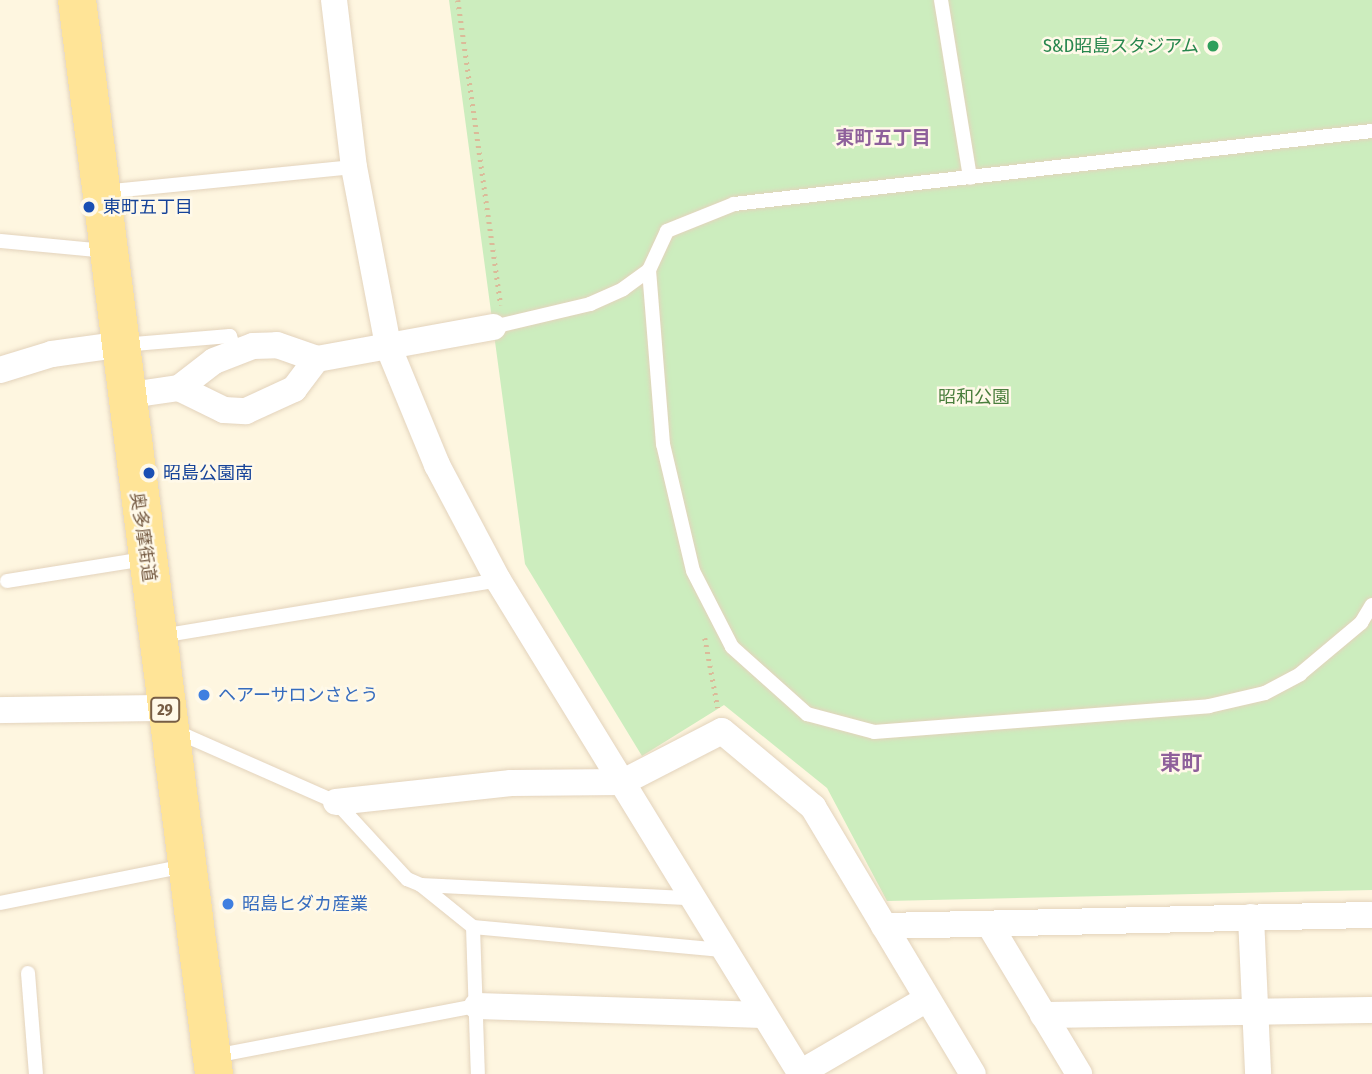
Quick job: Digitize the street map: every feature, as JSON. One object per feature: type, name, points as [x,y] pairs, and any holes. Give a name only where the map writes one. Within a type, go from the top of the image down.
[{"type":"main road","name":"奥多摩街道","points":[[77,0],[117,345],[213,1065]]},
{"type":"street","points":[[334,0],[355,167],[388,346],[437,465],[498,580],[624,782],[722,950],[801,1073],[927,999]]},
{"type":"street","points":[[124,396],[179,388],[235,352],[277,345],[317,359],[498,325]]},
{"type":"street","points":[[0,370],[52,354],[117,345]]},
{"type":"street","points":[[179,388],[224,410],[246,411],[294,389],[317,359]]},
{"type":"street","points":[[0,709],[167,718]]},
{"type":"street","points":[[336,802],[510,783],[624,782],[722,732],[813,807],[973,1074]]},
{"type":"street","points":[[884,926],[1372,915]]},
{"type":"street","points":[[1251,917],[1258,1074]]},
{"type":"street","points":[[989,924],[1079,1074]]},
{"type":"street","points":[[477,1006],[762,1015]]},
{"type":"street","points":[[1043,1015],[1372,1010]]},
{"type":"lane","points":[[941,0],[970,178]]},
{"type":"lane","points":[[1372,131],[970,178],[819,190],[721,207],[667,230],[649,270],[663,444],[693,571],[732,647],[807,714],[874,732],[1209,706],[1265,693],[1300,674],[1361,623],[1372,606]]},
{"type":"lane","points":[[99,193],[355,167]]},
{"type":"lane","points":[[0,241],[106,251]]},
{"type":"lane","points":[[498,325],[590,304],[649,270]]},
{"type":"lane","points":[[117,345],[230,336],[235,352]]},
{"type":"lane","points":[[7,581],[145,559]]},
{"type":"lane","points":[[157,636],[498,580]]},
{"type":"lane","points":[[167,718],[336,802],[407,879],[421,885],[473,927],[722,950]]},
{"type":"lane","points":[[0,903],[186,866]]},
{"type":"lane","points":[[421,885],[691,898]]},
{"type":"lane","points":[[473,927],[478,1074]]},
{"type":"lane","points":[[28,973],[36,1074]]},
{"type":"lane","points":[[213,1065],[477,1006]]},
{"type":"path","points":[[458,0],[498,325]]},
{"type":"path","points":[[703,625],[722,732]]},
{"type":"green space","name":"昭和公園","points":[[449,0],[1372,0],[1372,890],[887,901],[827,788],[724,705],[642,756],[525,564]]},
{"type":"place","name":"S&D昭島スタジアム","points":[[1213,46]]},
{"type":"place","name":"東町五丁目","points":[[89,207]]},
{"type":"place","name":"昭島公園南","points":[[149,473]]},
{"type":"place","name":"ヘアーサロンさとう","points":[[204,695]]},
{"type":"place","name":"昭島ヒダカ産業","points":[[228,904]]},
{"type":"district","name":"東町五丁目","points":[[883,138]]},
{"type":"district","name":"東町","points":[[1181,763]]}]
